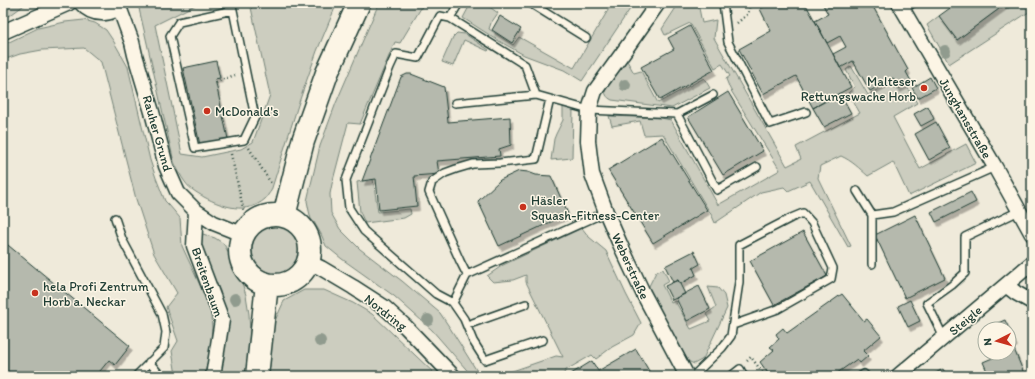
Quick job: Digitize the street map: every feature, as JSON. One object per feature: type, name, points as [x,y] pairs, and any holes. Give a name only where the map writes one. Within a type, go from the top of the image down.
[{"type":"main road","points":[[284,216],[303,141],[327,73],[359,3]]},
{"type":"main road","points":[[270,215],[284,216],[296,222],[306,232],[310,245],[308,262],[303,271],[293,280],[274,285],[267,284],[249,273],[242,261],[240,248],[248,229],[264,217],[270,215]]},
{"type":"main road","points":[[257,376],[267,284]]},
{"type":"street","points":[[3,32],[69,3]]},
{"type":"street","points":[[81,3],[89,10],[97,13],[106,13],[121,5]]},
{"type":"street","name":"Weberstraße","points":[[658,3],[595,91],[589,110],[588,141],[592,174],[606,212],[643,293],[687,376]]},
{"type":"street","name":"Rauher Grund","points":[[121,5],[166,166],[178,193],[196,211],[214,223],[248,229]]},
{"type":"street","name":"Junghansstraße","points":[[905,5],[1032,234]]},
{"type":"street","name":"Rauher Grund","points":[[106,13],[132,42]]},
{"type":"street","name":"Breitenbaum","points":[[196,211],[194,246],[222,320],[213,376]]},
{"type":"street","name":"Nordring","points":[[308,262],[321,268],[384,307],[406,327],[453,376]]},
{"type":"street","name":"Steigle","points":[[898,376],[1031,266]]},
{"type":"street","points":[[1006,286],[1032,302]]},
{"type":"lane","points":[[450,18],[459,3]]},
{"type":"lane","points":[[530,3],[586,38]]},
{"type":"lane","points":[[723,3],[728,42],[770,124],[806,112]]},
{"type":"lane","points":[[232,7],[255,117],[244,140],[195,148],[170,36],[179,22],[232,7]]},
{"type":"lane","points":[[536,95],[525,65],[450,18],[440,16],[418,58],[396,54],[346,180],[349,208],[364,231],[436,294],[453,303],[464,318],[473,341],[485,360],[543,340]]},
{"type":"lane","points":[[455,102],[536,95],[589,110],[677,114],[713,95]]},
{"type":"lane","points":[[467,275],[429,192],[432,182],[445,173],[473,164],[536,159],[550,99]]},
{"type":"lane","points":[[677,114],[717,190],[757,167]]},
{"type":"lane","points":[[872,215],[893,212],[995,167]]},
{"type":"lane","points":[[858,190],[872,215],[872,264]]},
{"type":"lane","points":[[944,338],[927,303],[952,285],[965,273],[965,237],[1019,210]]},
{"type":"lane","points":[[453,303],[467,275],[606,212]]},
{"type":"lane","points":[[693,376],[722,348],[731,336],[739,282],[739,245],[803,213],[812,223],[833,268],[832,279],[778,308],[733,325]]},
{"type":"lane","points":[[115,218],[122,239],[162,314],[166,332],[164,348],[136,376]]},
{"type":"lane","points":[[467,325],[526,304]]},
{"type":"lane","points":[[149,362],[161,376]]},
{"type":"lane","points":[[731,376],[740,369],[744,376]]},
{"type":"lane","points":[[861,376],[864,374],[866,376]]},
{"type":"path","points":[[727,31],[748,14],[750,3]]},
{"type":"path","points":[[216,83],[221,80]]},
{"type":"path","points":[[244,140],[273,187],[290,191]]},
{"type":"path","points":[[228,143],[248,229]]},
{"type":"shaded area","points":[[3,3],[27,3],[12,14],[3,18]]},
{"type":"shaded area","points":[[138,3],[183,3],[195,5],[155,25],[182,154],[202,157],[241,149],[253,142],[270,95],[250,3],[337,3],[317,51],[298,105],[271,191],[265,199],[258,204],[251,207],[235,208],[219,204],[194,191],[182,178],[174,162]]},
{"type":"shaded area","points":[[379,3],[424,3],[400,43],[395,42],[360,124],[348,123],[330,194],[331,213],[340,229],[360,249],[402,281],[440,313],[480,376],[472,376],[432,330],[394,296],[326,246],[321,234],[311,219],[307,201],[320,146],[336,103]]},
{"type":"shaded area","points":[[471,3],[475,3],[480,6],[484,3],[498,13],[489,29],[513,45],[519,37],[574,68],[611,5],[609,3],[634,3],[582,81],[564,70],[524,55],[463,18]]},
{"type":"shaded area","points":[[679,3],[698,3],[702,23],[716,20],[714,38],[787,166],[801,159],[796,147],[860,113],[848,93],[855,87],[846,70],[851,66],[868,95],[891,82],[896,90],[906,85],[917,103],[893,117],[920,169],[966,144],[976,163],[909,196],[893,162],[868,176],[852,162],[841,156],[820,166],[818,178],[851,246],[848,247],[810,181],[788,191],[784,187],[761,192],[715,223],[663,134],[644,135],[640,121],[612,126],[609,116],[661,118],[671,120],[718,205],[780,170],[730,89],[726,79],[730,76],[722,64],[715,68],[690,23],[665,35],[662,29]]},
{"type":"shaded area","points":[[1007,3],[1032,3],[1032,10],[949,64],[927,25],[939,16],[957,40]]},
{"type":"shaded area","points":[[84,20],[95,23],[106,30],[128,67],[150,160],[156,178],[165,201],[180,218],[182,246],[210,307],[212,327],[211,345],[205,374],[202,376],[176,375],[172,351],[178,341],[166,307],[177,293],[154,254],[136,199],[101,62],[84,48],[42,50],[20,54],[3,60],[3,45],[38,28],[65,22]]},
{"type":"shaded area","points":[[457,33],[465,34],[489,50],[488,51],[464,40],[453,66],[442,62],[453,37]]},
{"type":"shaded area","points":[[626,59],[634,73],[641,71],[658,103],[704,78],[710,88],[672,108],[612,100],[606,95],[605,88]]},
{"type":"shaded area","points":[[563,107],[573,109],[572,158],[551,160],[554,139],[563,120]]},
{"type":"shaded area","points":[[373,179],[378,212],[410,209],[411,214],[404,218],[365,223],[360,212],[357,182]]},
{"type":"shaded area","points":[[277,224],[287,226],[295,231],[300,239],[302,249],[300,259],[295,267],[287,272],[277,274],[267,272],[259,267],[254,259],[252,249],[254,239],[259,231],[267,226]]},
{"type":"shaded area","points":[[582,228],[589,237],[606,251],[641,323],[634,335],[612,347],[596,359],[592,355],[566,370],[562,376],[498,376],[556,356],[563,357],[526,282],[526,275],[513,280],[493,282],[487,276],[503,265]]},
{"type":"shaded area","points":[[200,233],[215,238],[224,244],[239,274],[246,295],[250,332],[246,376],[219,376],[226,313],[220,291],[198,245]]},
{"type":"shaded area","points":[[663,269],[669,281],[662,285],[671,303],[675,301],[691,329],[710,321],[706,314],[716,307],[708,287],[718,288],[724,295],[727,308],[703,359],[694,364],[688,361],[648,288],[656,272]]},
{"type":"shaded area","points":[[304,290],[324,290],[353,303],[372,314],[437,376],[269,376],[273,325],[284,301]]},
{"type":"building","points":[[771,3],[805,3],[851,87],[813,108],[796,76],[763,94],[739,49],[771,31],[760,9]]},
{"type":"building","points":[[822,3],[871,3],[908,70],[906,72],[911,81],[898,88],[893,78],[870,91],[853,61],[840,68],[833,54],[846,47],[840,36],[827,43],[815,21],[828,14]]},
{"type":"building","points":[[957,3],[1007,3],[957,40],[939,16]]},
{"type":"building","points":[[500,16],[521,29],[512,43],[492,30]]},
{"type":"building","points":[[690,26],[714,70],[660,100],[641,67],[674,49],[668,38]]},
{"type":"building","name":"McDonald's","points":[[216,61],[220,78],[215,79],[228,139],[200,145],[183,68]]},
{"type":"building","points":[[411,74],[444,87],[448,122],[510,117],[511,145],[499,149],[500,156],[437,161],[439,174],[414,176],[417,206],[379,210],[376,179],[362,181],[401,77]]},
{"type":"building","name":"Malteser Rettungswache Horb","points":[[930,77],[936,88],[918,98],[912,88]]},
{"type":"building","points":[[728,92],[763,151],[723,175],[688,117]]},
{"type":"building","points":[[840,93],[851,113],[824,127],[813,108]]},
{"type":"building","points":[[928,106],[934,119],[921,126],[914,114]]},
{"type":"building","points":[[936,122],[950,148],[929,160],[915,134]]},
{"type":"building","points":[[662,137],[707,210],[653,243],[608,170]]},
{"type":"building","name":"Häsler Squash-Fitness-Center","points":[[519,171],[536,175],[551,176],[568,214],[499,246],[478,201],[500,180]]},
{"type":"building","points":[[971,192],[976,202],[936,222],[931,212]]},
{"type":"building","points":[[915,215],[945,278],[905,298],[875,235]]},
{"type":"building","points":[[803,232],[827,276],[774,305],[750,261]]},
{"type":"building","name":"hela Profi Zentrum Horb a. Neckar","points":[[3,241],[130,346],[115,365],[109,360],[96,376],[3,376]]},
{"type":"building","points":[[694,251],[700,264],[693,268],[696,275],[680,284],[678,280],[673,282],[665,266]]},
{"type":"building","points":[[678,280],[685,294],[672,300],[665,286]]},
{"type":"building","points":[[699,286],[710,309],[687,321],[676,298]]},
{"type":"building","points":[[842,294],[864,321],[867,319],[881,336],[863,351],[868,356],[860,363],[857,359],[833,376],[770,376],[760,362],[774,350],[770,347],[779,339],[776,334],[783,328],[787,333]]},
{"type":"building","points":[[910,300],[920,321],[908,327],[898,306]]},
{"type":"building","points":[[636,349],[652,376],[572,376],[571,374],[592,361],[598,371]]},
{"type":"building","points":[[1017,356],[1025,376],[989,376],[983,362],[1017,361]]},
{"type":"building","points":[[943,369],[947,376],[930,376]]},
{"type":"place","name":"Malteser Rettungswache Horb","points":[[924,88]]},
{"type":"place","name":"McDonald's","points":[[207,111]]},
{"type":"place","name":"Häsler Squash-Fitness-Center","points":[[523,207]]},
{"type":"place","name":"hela Profi Zentrum Horb a. Neckar","points":[[35,293]]}]
